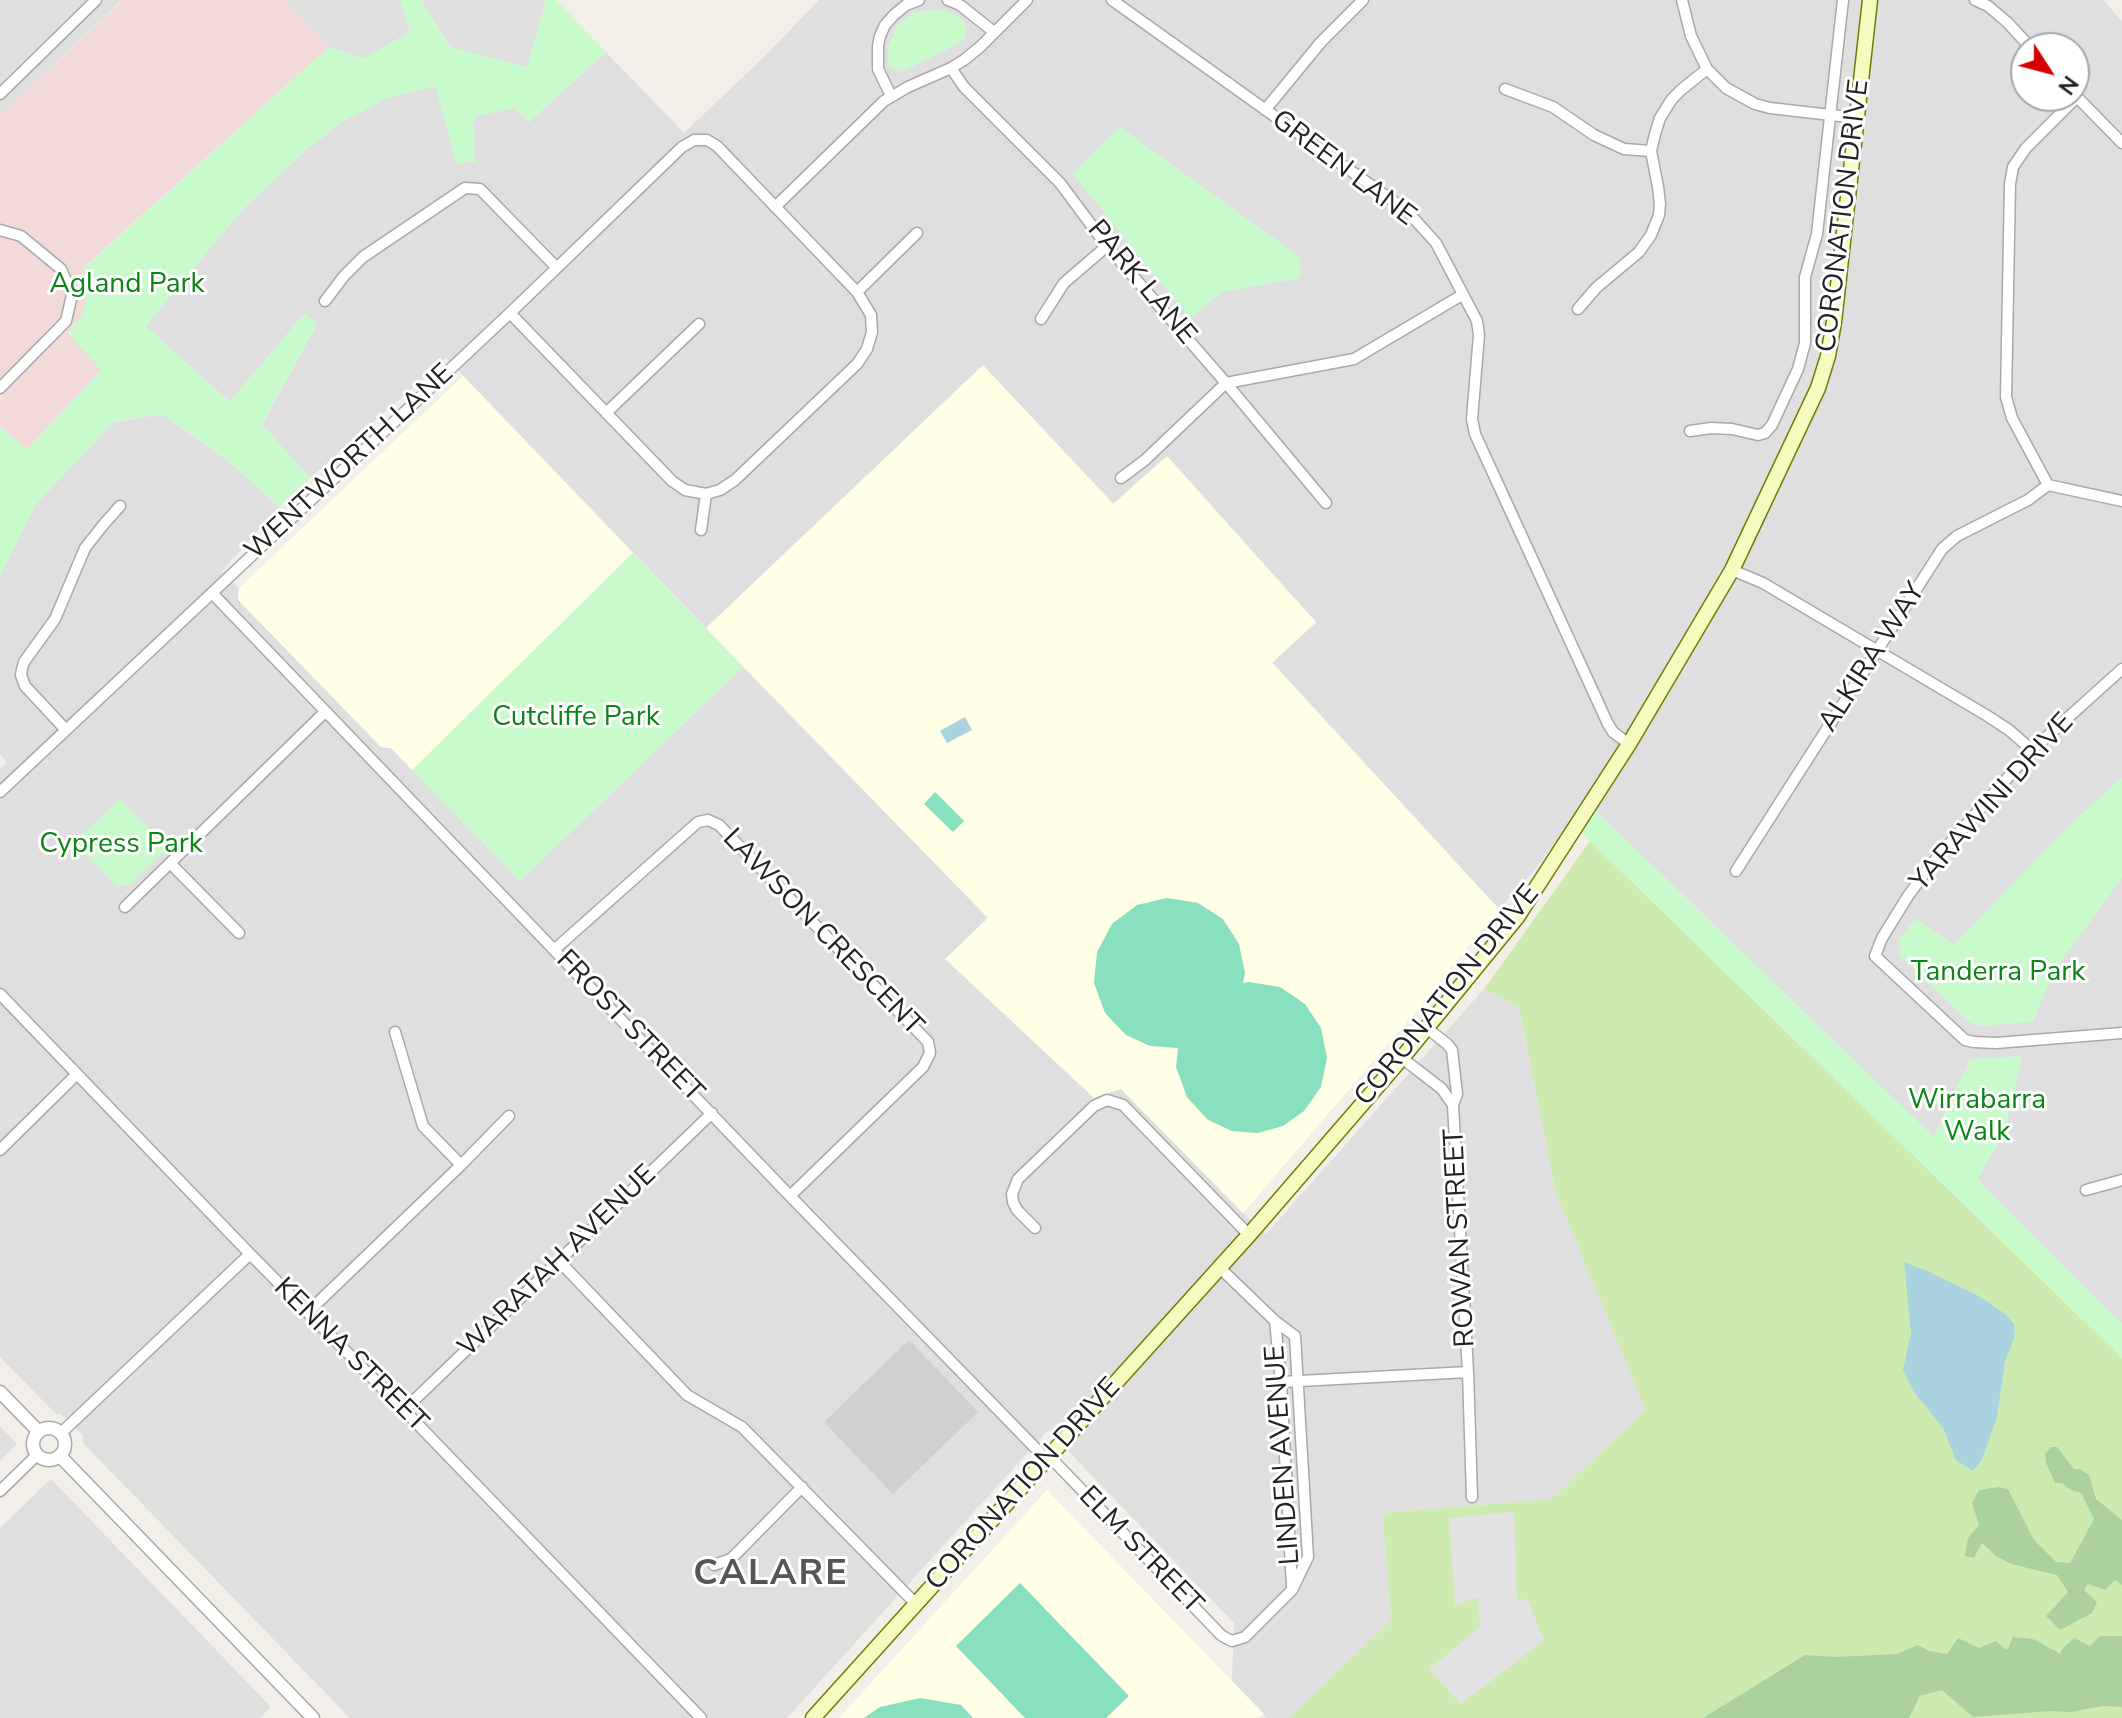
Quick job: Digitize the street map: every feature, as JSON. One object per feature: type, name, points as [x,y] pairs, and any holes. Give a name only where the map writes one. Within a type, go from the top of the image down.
[{"type":"main road","name":"CORONATION DRIVE","points":[[813,1718],[1220,1268],[1402,1058],[1518,916],[1629,744],[1732,570],[1818,388],[1834,322],[1870,0]]},
{"type":"street","points":[[0,94],[95,0]]},
{"type":"street","points":[[891,96],[878,69],[880,36],[894,15],[906,5],[919,0]]},
{"type":"street","points":[[948,0],[960,5],[994,32]]},
{"type":"street","points":[[510,313],[678,486],[706,494],[720,490],[735,480],[864,356],[872,332],[867,306],[857,292],[775,207],[876,108],[891,96],[951,68],[973,54],[1027,0]]},
{"type":"street","name":"GREEN LANE","points":[[1112,0],[1407,211],[1436,243],[1477,321],[1479,335],[1472,419],[1475,434],[1608,724],[1629,744]]},
{"type":"street","points":[[1265,110],[1321,42],[1363,0]]},
{"type":"street","points":[[1682,0],[1691,36],[1707,69],[1726,88],[1755,104],[1785,111],[1857,118]]},
{"type":"street","points":[[1690,431],[1711,428],[1758,435],[1765,433],[1772,425],[1798,369],[1805,343],[1805,277],[1817,234],[1843,0]]},
{"type":"street","points":[[1975,0],[1988,6],[2016,32]]},
{"type":"street","name":"PARK LANE","points":[[951,68],[964,87],[1060,183],[1107,246],[1326,503]]},
{"type":"street","points":[[1578,309],[1596,288],[1639,252],[1656,224],[1659,195],[1651,151],[1655,134],[1665,110],[1681,90],[1707,69]]},
{"type":"street","points":[[1505,89],[1553,107],[1594,135],[1624,149],[1651,151]]},
{"type":"street","points":[[2090,110],[2122,143]]},
{"type":"street","points":[[2061,112],[2026,148],[2013,167],[2010,184],[2006,397],[2012,418],[2048,485],[2122,501]]},
{"type":"street","name":"WENTWORTH LANE","points":[[0,792],[510,313],[682,147],[702,139],[717,146],[775,207]]},
{"type":"street","points":[[325,301],[363,257],[465,188],[480,189],[557,268]]},
{"type":"street","points":[[0,230],[21,236],[61,269],[72,295],[66,321],[0,388]]},
{"type":"street","points":[[857,292],[917,233]]},
{"type":"street","points":[[1041,319],[1064,283],[1107,246]]},
{"type":"street","points":[[1121,478],[1145,460],[1226,383],[1354,359],[1462,295]]},
{"type":"street","points":[[606,413],[699,324]]},
{"type":"street","name":"ALKIRA WAY","points":[[1736,871],[1947,544],[2028,500],[2048,485]]},
{"type":"street","points":[[701,530],[706,494]]},
{"type":"street","points":[[66,730],[25,686],[22,669],[55,619],[85,548],[120,506]]},
{"type":"street","points":[[1732,570],[1763,583],[2009,730],[2032,750]]},
{"type":"street","name":"FROST STREET","points":[[212,593],[790,1196],[1048,1459]]},
{"type":"street","name":"YARAWINI DRIVE","points":[[2122,669],[2032,750],[1929,867],[1882,938],[1875,956],[1965,1040],[1996,1043],[2122,1033]]},
{"type":"street","points":[[125,907],[325,712]]},
{"type":"street","name":"LAWSON CRESCENT","points":[[554,950],[698,822],[708,820],[719,825],[928,1042],[930,1053],[923,1067],[790,1196]]},
{"type":"street","points":[[170,863],[239,933]]},
{"type":"street","name":"KENNA STREET","points":[[0,994],[701,1718]]},
{"type":"street","name":"ROWAN STREET","points":[[1427,1028],[1452,1050],[1457,1094],[1453,1105],[1472,1497]]},
{"type":"street","points":[[395,1032],[423,1126],[461,1165]]},
{"type":"street","name":"ROWAN STREET","points":[[1402,1058],[1442,1089],[1453,1105]]},
{"type":"street","points":[[0,1150],[76,1075]]},
{"type":"street","points":[[1035,1228],[1013,1202],[1012,1194],[1018,1179],[1094,1106],[1107,1100],[1123,1105],[1249,1235]]},
{"type":"street","name":"WARATAH AVENUE","points":[[404,1410],[712,1113]]},
{"type":"street","points":[[308,1312],[509,1116]]},
{"type":"street","points":[[2086,1190],[2122,1180]]},
{"type":"street","points":[[61,1433],[250,1254]]},
{"type":"street","points":[[560,1262],[687,1395],[742,1427],[916,1604]]},
{"type":"street","name":"LINDEN AVENUE","points":[[1220,1268],[1295,1336],[1308,1557],[1292,1590],[1245,1637],[1232,1641]]},
{"type":"street","name":"LINDEN AVENUE","points":[[1275,1321],[1292,1590]]},
{"type":"street","name":"ROWAN STREET","points":[[1281,1382],[1468,1372]]},
{"type":"street","points":[[0,1392],[39,1432]]},
{"type":"street","points":[[52,1428],[61,1433],[65,1442],[63,1452],[56,1459],[46,1460],[37,1455],[33,1446],[39,1432],[52,1428]]},
{"type":"street","points":[[0,1491],[37,1455]]},
{"type":"street","points":[[60,1456],[305,1715]]},
{"type":"street","name":"ELM STREET","points":[[1048,1459],[1221,1635],[1232,1641]]},
{"type":"street","points":[[714,1565],[731,1559],[802,1487]]},
{"type":"shaded area","points":[[0,0],[122,0],[0,115]]},
{"type":"shaded area","points":[[123,0],[284,0],[329,47],[83,268],[86,295],[83,313],[102,369],[27,449],[0,427],[0,115]]},
{"type":"shaded area","points":[[284,0],[400,0],[410,32],[364,59],[329,47]]},
{"type":"shaded area","points":[[421,0],[546,0],[527,68],[451,47]]},
{"type":"shaded area","points":[[819,0],[2103,0],[2122,21],[2122,1324],[1977,1179],[2005,1132],[1970,1060],[1934,1138],[1596,811],[1580,809],[1534,871],[1499,909],[1272,662],[1316,623],[1114,504],[983,366],[706,628],[446,358],[310,478],[262,425],[317,324],[304,314],[230,402],[145,326],[244,208],[307,149],[343,121],[388,98],[436,86],[456,163],[475,162],[473,117],[514,107],[529,122],[606,52],[684,133]]},
{"type":"shaded area","points":[[983,365],[1113,504],[1167,456],[1316,622],[1272,663],[1499,909],[1243,1213],[1121,1089],[1094,1098],[945,959],[988,918],[706,628]]},
{"type":"shaded area","points":[[463,376],[633,553],[412,770],[391,748],[381,747],[238,600],[239,588]]},
{"type":"shaded area","points":[[162,414],[232,464],[279,507],[222,571],[239,588],[239,600],[381,747],[391,748],[520,881],[743,667],[988,918],[946,959],[1121,1089],[1266,1234],[1484,989],[1519,1008],[1556,1194],[1647,1410],[1551,1499],[1382,1513],[1391,1620],[1289,1718],[1266,1718],[1232,1681],[1234,1623],[1048,1430],[787,1718],[350,1718],[83,1443],[83,1436],[61,1414],[56,1414],[0,1357],[0,770],[7,762],[0,754],[0,576],[36,504],[114,422]]},
{"type":"shaded area","points":[[909,1340],[978,1412],[893,1494],[824,1422]]},
{"type":"shaded area","points":[[0,1426],[17,1444],[0,1461]]},
{"type":"shaded area","points":[[51,1479],[271,1707],[260,1718],[0,1718],[0,1528]]},
{"type":"shaded area","points":[[1047,1490],[1264,1714],[1258,1718],[839,1718]]},
{"type":"shaded area","points":[[1514,1512],[1517,1600],[1527,1599],[1544,1640],[1461,1704],[1429,1669],[1480,1627],[1478,1597],[1455,1605],[1449,1518]]},
{"type":"green space","name":"Agland Park","points":[[400,0],[421,0],[451,47],[527,67],[546,0],[556,0],[606,52],[529,122],[514,108],[474,117],[475,162],[456,164],[436,86],[388,98],[343,121],[307,149],[244,208],[146,326],[229,402],[304,314],[317,324],[262,424],[310,478],[279,507],[232,464],[162,414],[115,421],[36,504],[0,576],[0,427],[27,449],[101,370],[68,333],[83,313],[86,295],[83,269],[329,47],[364,58],[410,32]]},
{"type":"green space","points":[[938,9],[955,14],[966,23],[966,37],[902,72],[889,67],[888,47],[897,26],[915,12]]},
{"type":"green space","points":[[1120,127],[1299,256],[1301,278],[1222,292],[1190,319],[1072,173]]},
{"type":"green space","name":"Cutcliffe Park","points":[[633,553],[743,667],[520,881],[412,770]]},
{"type":"green space","name":"Tanderra Park","points":[[2122,777],[2122,878],[2053,973],[2033,1022],[1980,1026],[1969,1022],[1900,956],[1899,940],[1915,919],[1954,944],[2073,822]]},
{"type":"green space","points":[[935,792],[964,821],[953,832],[924,804]]},
{"type":"green space","name":"Cypress Park","points":[[120,799],[168,848],[132,883],[117,887],[74,842]]},
{"type":"green space","name":"Wirrabarra Walk","points":[[1596,811],[1934,1137],[1970,1059],[2022,1056],[2005,1132],[1977,1179],[2122,1324],[2122,1358],[1582,833]]},
{"type":"green space","points":[[1590,841],[2122,1358],[2122,1718],[1289,1718],[1391,1620],[1382,1513],[1551,1499],[1646,1410],[1556,1194],[1519,1008],[1484,989]]},
{"type":"green space","points":[[1167,898],[1198,903],[1223,919],[1239,944],[1245,973],[1243,983],[1280,987],[1305,1004],[1321,1028],[1327,1058],[1321,1087],[1304,1111],[1283,1126],[1258,1133],[1232,1131],[1208,1120],[1187,1097],[1176,1067],[1178,1048],[1150,1046],[1126,1035],[1105,1013],[1094,983],[1097,952],[1112,924],[1137,905]]},
{"type":"green space","points":[[2051,1447],[2057,1447],[2074,1469],[2089,1475],[2096,1499],[2122,1520],[2122,1585],[2115,1580],[2105,1590],[2088,1584],[2084,1590],[2097,1602],[2092,1613],[2060,1630],[2046,1616],[2068,1592],[2057,1575],[2011,1564],[1982,1543],[1974,1558],[1965,1556],[1968,1538],[1979,1525],[1972,1503],[1979,1490],[1998,1487],[2008,1489],[2034,1540],[2056,1562],[2070,1563],[2094,1519],[2081,1493],[2062,1483],[2055,1483],[2045,1454]]},
{"type":"green space","points":[[1020,1583],[1129,1696],[1106,1718],[1025,1718],[956,1646]]},
{"type":"green space","points":[[2100,1636],[2122,1636],[2122,1707],[1973,1717],[1942,1690],[1920,1696],[1909,1718],[1703,1718],[1805,1655],[1897,1654],[1918,1645],[1929,1651],[1947,1654],[1958,1638],[1979,1648],[1996,1641],[2007,1650],[2013,1637],[2033,1639],[2061,1654],[2061,1650],[2074,1638],[2090,1646]]},
{"type":"green space","points":[[920,1698],[961,1705],[973,1718],[864,1718],[880,1707]]},
{"type":"water","points":[[965,717],[972,730],[947,743],[940,731]]},
{"type":"water","points":[[1904,1262],[1977,1295],[2004,1313],[2014,1324],[2015,1336],[2005,1361],[1997,1417],[1982,1459],[1973,1471],[1956,1460],[1943,1428],[1914,1392],[1903,1370],[1911,1333]]},
{"type":"district","name":"CALARE","points":[[771,1575]]}]
